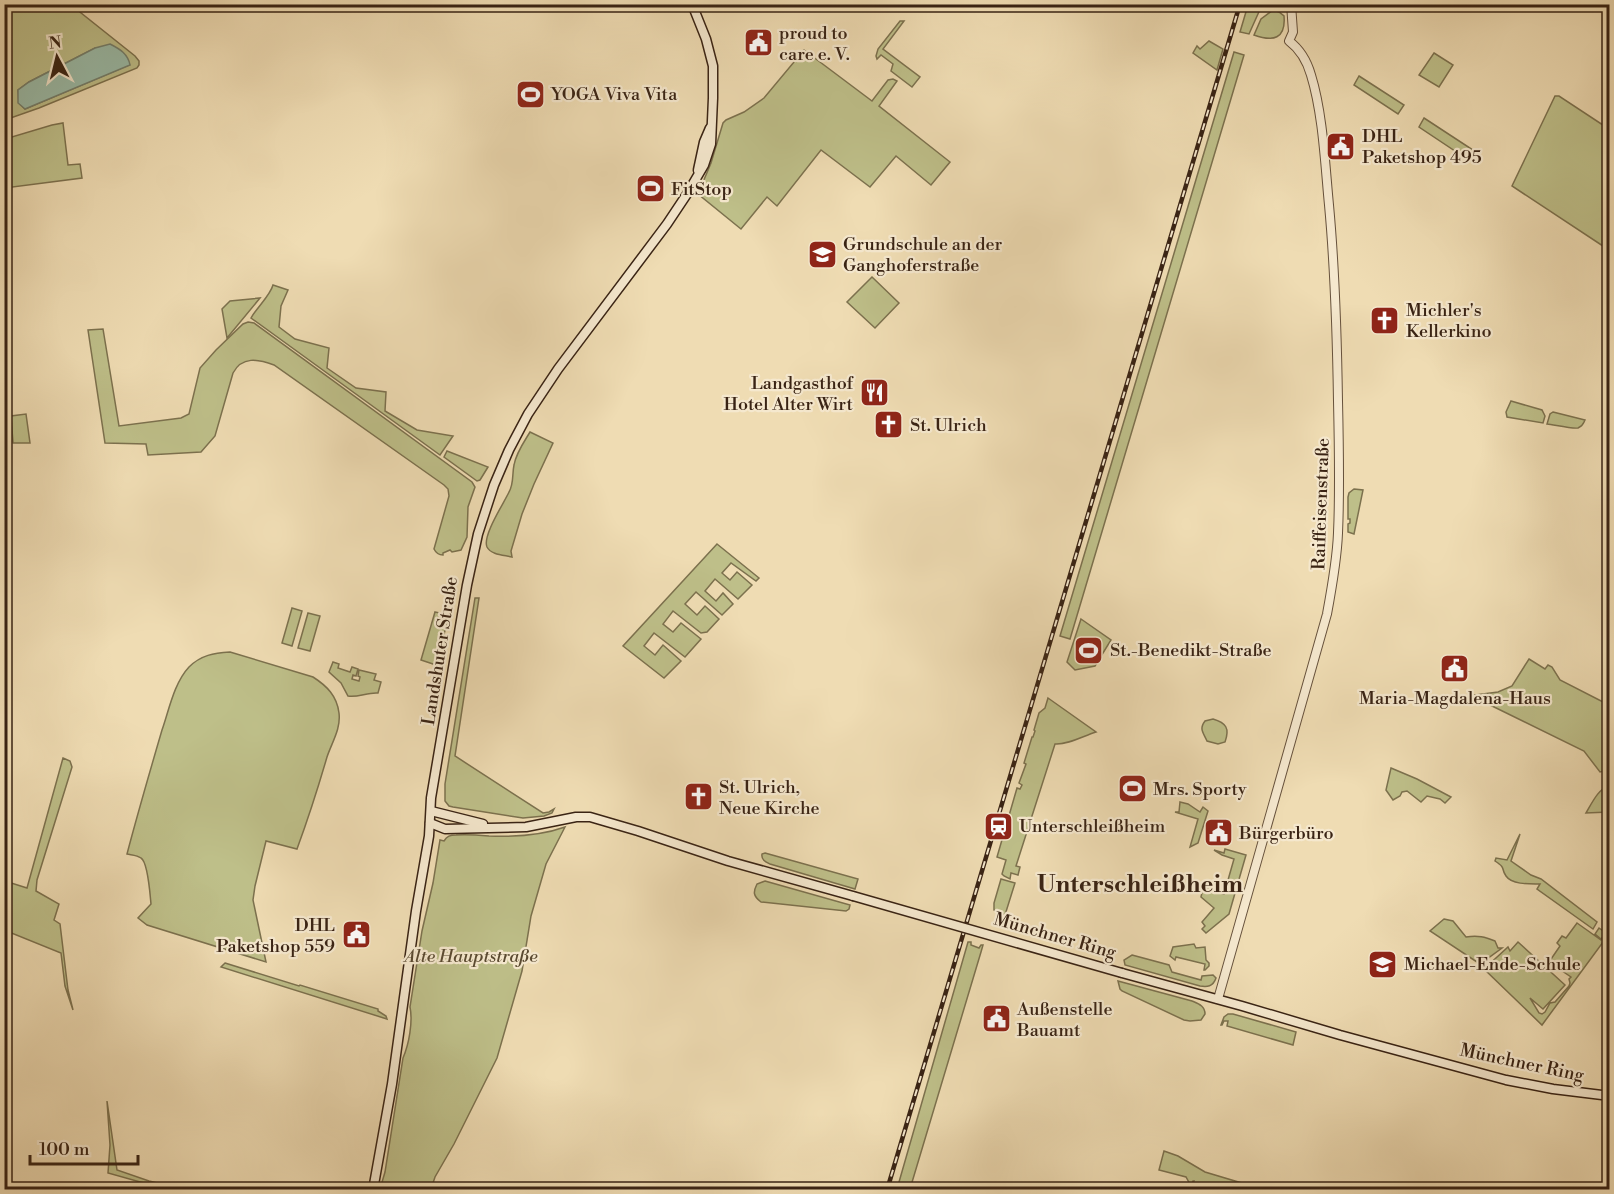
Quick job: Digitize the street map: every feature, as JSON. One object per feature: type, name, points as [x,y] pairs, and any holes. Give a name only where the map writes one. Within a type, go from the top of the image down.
[{"type":"main road","name":"Landshuter Straße","points":[[373,1190],[429,836],[431,798],[467,585],[478,534],[509,450],[528,414],[547,384],[667,224],[704,165],[711,144],[714,88],[706,39],[692,4]]},
{"type":"main road","name":"Münchner Ring","points":[[431,811],[493,827]]},
{"type":"main road","name":"Münchner Ring","points":[[430,823],[445,829],[531,826],[590,817],[729,861],[1340,1035],[1506,1080],[1610,1096]]},
{"type":"street","name":"Raiffeisenstraße","points":[[1218,999],[1327,614],[1337,550],[1338,384],[1331,229],[1323,145],[1314,87],[1302,55],[1289,41],[1293,32],[1291,4]]},
{"type":"green space","points":[[4,5],[71,5],[139,61],[137,68],[5,120],[5,116],[11,114],[11,101],[5,97]],"holes":[[[95,48],[129,65],[25,109],[19,103],[18,90],[29,82]]]},
{"type":"green space","points":[[1248,5],[1262,5],[1249,34],[1240,32]]},
{"type":"green space","points":[[1273,10],[1284,16],[1283,30],[1280,34],[1272,38],[1254,35],[1261,19]]},
{"type":"green space","points":[[900,21],[904,21],[883,49],[920,77],[912,87],[891,71],[893,64],[881,55],[877,59],[876,56],[878,49]]},
{"type":"green space","points":[[1209,41],[1223,49],[1217,70],[1193,53],[1197,46],[1200,49]]},
{"type":"green space","points":[[804,50],[872,101],[888,80],[897,81],[879,106],[950,162],[931,185],[896,156],[870,187],[821,150],[777,206],[767,197],[741,229],[698,194],[711,163],[723,123],[764,98]]},
{"type":"green space","points":[[1234,52],[1244,55],[1070,639],[1060,636]]},
{"type":"green space","points":[[1434,53],[1453,65],[1439,87],[1419,75]]},
{"type":"green space","points":[[1359,76],[1404,105],[1398,114],[1354,85]]},
{"type":"green space","points":[[1555,96],[1559,96],[1609,129],[1609,250],[1512,186]]},
{"type":"green space","points":[[1424,118],[1476,152],[1470,161],[1419,127]]},
{"type":"green space","points":[[63,123],[68,165],[80,164],[82,178],[5,188],[5,139]]},
{"type":"green space","points":[[872,277],[899,303],[875,328],[847,302]]},
{"type":"green space","points":[[273,285],[288,290],[281,306],[279,327],[295,339],[329,348],[327,368],[356,388],[386,392],[385,411],[417,430],[453,436],[440,455],[251,318]]},
{"type":"green space","points":[[260,298],[227,338],[222,309],[230,301]]},
{"type":"green space","points":[[254,323],[472,482],[475,487],[468,507],[467,537],[461,550],[452,552],[450,550],[440,555],[434,549],[449,496],[448,489],[444,485],[268,363],[256,360],[246,361],[233,373],[215,436],[201,452],[148,455],[146,444],[105,443],[88,330],[103,329],[119,426],[181,418],[189,414],[200,368],[243,324]]},
{"type":"green space","points":[[1511,401],[1542,410],[1545,416],[1543,423],[1507,417],[1506,412]]},
{"type":"green space","points":[[1553,412],[1585,420],[1578,428],[1547,424]]},
{"type":"green space","points":[[26,414],[30,443],[13,443],[11,416]]},
{"type":"green space","points":[[530,432],[553,443],[522,514],[511,551],[512,557],[491,552],[486,542],[494,520],[511,489],[516,456]]},
{"type":"green space","points":[[447,451],[488,467],[477,481],[444,457]]},
{"type":"green space","points":[[1354,489],[1363,490],[1354,534],[1348,532],[1350,519],[1348,519],[1348,497]]},
{"type":"green space","points":[[717,544],[759,578],[756,581],[731,563],[722,573],[730,580],[737,572],[752,585],[738,599],[715,579],[705,591],[716,601],[723,593],[733,604],[722,615],[696,592],[685,604],[697,615],[705,606],[719,619],[707,632],[701,633],[673,611],[663,624],[673,632],[681,623],[701,639],[685,657],[654,633],[644,646],[655,655],[663,645],[681,661],[664,678],[623,646]]},
{"type":"green space","points":[[475,598],[479,598],[455,756],[543,813],[554,809],[552,813],[544,816],[523,818],[453,807],[445,801],[445,784]]},
{"type":"green space","points":[[292,608],[302,611],[292,646],[282,643]]},
{"type":"green space","points":[[435,612],[449,615],[436,665],[421,660]]},
{"type":"green space","points":[[308,613],[320,616],[310,651],[298,648]]},
{"type":"green space","points":[[1081,619],[1111,640],[1095,666],[1075,670],[1067,662]]},
{"type":"green space","points":[[230,652],[313,677],[330,692],[336,701],[339,713],[337,730],[297,849],[266,841],[253,900],[266,962],[147,925],[138,918],[151,904],[145,865],[139,857],[127,854],[162,730],[179,681],[189,667],[203,657]]},
{"type":"green space","points":[[1529,659],[1545,669],[1548,665],[1552,667],[1560,680],[1609,705],[1609,770],[1600,772],[1584,751],[1486,703],[1475,695],[1498,692],[1512,686]]},
{"type":"green space","points":[[333,662],[339,664],[338,668],[350,672],[352,667],[358,669],[356,676],[353,675],[352,679],[359,681],[359,670],[376,674],[374,680],[381,682],[378,693],[348,696],[341,683],[329,672]]},
{"type":"green space","points":[[1048,698],[1096,732],[1070,742],[1055,744],[1016,866],[1020,867],[1018,875],[1011,873],[1010,879],[1002,874],[1006,860],[997,857],[1017,788],[1020,789],[1022,785],[1019,783],[1039,713],[1045,708]]},
{"type":"green space","points":[[1213,719],[1226,727],[1225,742],[1218,744],[1207,741],[1202,726],[1205,721]]},
{"type":"green space","points":[[63,758],[70,761],[72,767],[37,880],[36,891],[59,904],[54,920],[60,924],[68,990],[73,1010],[65,986],[61,953],[4,930],[5,881],[27,888]]},
{"type":"green space","points":[[1391,768],[1451,797],[1445,803],[1440,799],[1427,796],[1421,802],[1407,791],[1402,792],[1393,800],[1386,790]]},
{"type":"green space","points":[[1609,786],[1609,812],[1586,813],[1598,793]]},
{"type":"green space","points":[[1180,802],[1200,812],[1203,807],[1208,811],[1198,843],[1190,847],[1198,819],[1175,812],[1179,812]]},
{"type":"green space","name":"Alte Hauptstraße","points":[[565,827],[546,864],[531,916],[522,971],[497,1058],[454,1144],[435,1177],[431,1189],[380,1189],[385,1172],[403,1058],[410,1033],[410,1007],[440,840],[444,841],[454,835],[527,835]]},
{"type":"green space","points":[[1520,834],[1511,861],[1541,879],[1597,922],[1593,929],[1537,889],[1540,884],[1517,882],[1506,876],[1502,867],[1495,861],[1496,858],[1507,860]]},
{"type":"green space","points":[[1225,849],[1246,855],[1229,914],[1206,933],[1202,929],[1205,926],[1202,922],[1214,908],[1201,897],[1203,888],[1224,894],[1234,859],[1214,850],[1224,853]]},
{"type":"green space","points":[[762,854],[858,879],[855,889],[770,864],[762,858]]},
{"type":"green space","points":[[1001,879],[1015,883],[1005,915],[994,910]]},
{"type":"green space","points":[[765,881],[850,905],[849,909],[846,911],[761,902],[754,894],[757,884]]},
{"type":"green space","points":[[1444,919],[1453,921],[1466,937],[1488,938],[1495,941],[1498,948],[1502,948],[1480,964],[1430,931]]},
{"type":"green space","points":[[1577,923],[1601,940],[1606,929],[1609,934],[1542,1025],[1484,969],[1508,947],[1510,951],[1518,942],[1565,985],[1543,1009],[1530,998],[1542,1014],[1550,1003],[1555,1002],[1569,986],[1571,977],[1549,962],[1560,946],[1557,943],[1562,936],[1566,938]]},
{"type":"green space","points":[[1599,928],[1606,933],[1601,939],[1595,934]]},
{"type":"green space","points":[[968,942],[979,948],[983,945],[910,1189],[897,1189]]},
{"type":"green space","points":[[1194,944],[1196,948],[1205,947],[1209,966],[1205,970],[1205,964],[1176,957],[1175,960],[1170,956],[1173,947]]},
{"type":"green space","points":[[1132,955],[1169,965],[1172,972],[1201,980],[1202,976],[1213,975],[1216,978],[1210,986],[1200,986],[1125,965],[1124,960]]},
{"type":"green space","points":[[225,963],[378,1009],[387,1019],[221,967]]},
{"type":"green space","points":[[1118,981],[1192,1001],[1203,1007],[1205,1014],[1201,1020],[1184,1020],[1122,991]]},
{"type":"green space","points":[[1228,1014],[1296,1032],[1293,1045],[1227,1026],[1228,1021],[1224,1021],[1221,1025]]},
{"type":"green space","points":[[107,1101],[117,1170],[183,1189],[165,1189],[108,1173],[110,1145]]},
{"type":"green space","points":[[1164,1151],[1178,1156],[1205,1172],[1245,1184],[1250,1189],[1191,1189],[1194,1181],[1191,1186],[1186,1177],[1159,1170]]},
{"type":"shaded area","points":[[110,44],[123,52],[130,65],[25,109],[18,103],[18,90],[29,82],[95,48]]},
{"type":"railway","points":[[887,1190],[1240,4]]},
{"type":"place","name":"proud to care e. V.","points":[[758,43]]},
{"type":"place","name":"YOGA Viva Vita","points":[[530,94]]},
{"type":"place","name":"DHL Paketshop 495","points":[[1341,146]]},
{"type":"place","name":"FitStop","points":[[650,189]]},
{"type":"place","name":"Grundschule an der Ganghoferstraße","points":[[822,254]]},
{"type":"place","name":"Michler's Kellerkino","points":[[1385,320]]},
{"type":"place","name":"Landgasthof Hotel Alter Wirt","points":[[874,393]]},
{"type":"place","name":"St. Ulrich","points":[[889,425]]},
{"type":"place","name":"St.-Benedikt-Straße","points":[[1089,650]]},
{"type":"place","name":"Maria-Magdalena-Haus","points":[[1455,669]]},
{"type":"place","name":"Mrs. Sporty","points":[[1132,789]]},
{"type":"place","name":"St. Ulrich, Neue Kirche","points":[[698,797]]},
{"type":"place","name":"Unterschleißheim","points":[[998,826]]},
{"type":"place","name":"Bürgerbüro","points":[[1218,833]]},
{"type":"place","name":"DHL Paketshop 559","points":[[356,935]]},
{"type":"place","name":"Michael-Ende-Schule","points":[[1383,964]]},
{"type":"place","name":"Außenstelle Bauamt","points":[[996,1019]]},
{"type":"district","name":"Unterschleißheim","points":[[1140,885]]}]
